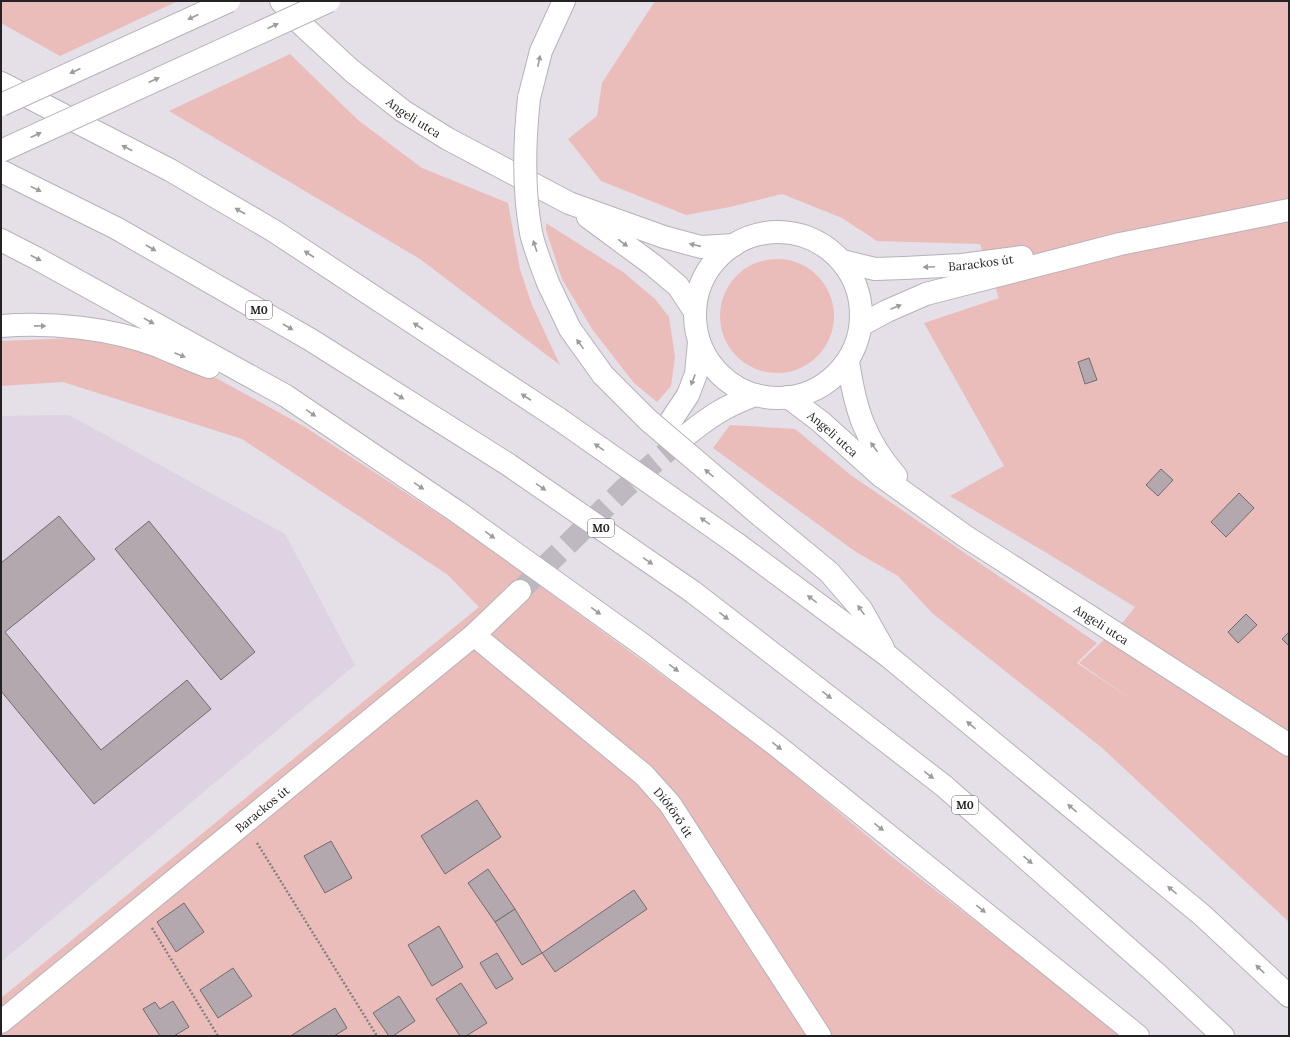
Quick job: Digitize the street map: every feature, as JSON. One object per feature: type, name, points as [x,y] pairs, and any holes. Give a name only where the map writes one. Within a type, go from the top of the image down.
[{"type":"main road","points":[[1,105],[229,1]]},
{"type":"main road","name":"Angeli utca","points":[[280,1],[302,25],[347,66],[403,111],[448,139],[569,203],[664,237],[701,247],[734,245]]},
{"type":"main road","points":[[1,151],[328,1]]},
{"type":"main road","points":[[564,1],[541,51],[528,98],[524,140],[526,192],[532,234],[548,283],[570,329],[603,375],[648,420],[829,572],[862,609],[888,656]]},
{"type":"main road","points":[[1,83],[170,170],[274,231],[559,419],[737,544],[888,656],[1202,915],[1289,996]]},
{"type":"main road","name":"M0","points":[[1,171],[116,228],[311,340],[509,465],[693,592],[944,786],[1157,974],[1223,1036]]},
{"type":"main road","name":"Angeli utca","points":[[569,203],[653,265],[678,286],[695,312]]},
{"type":"main road","name":"Barackos út","points":[[861,325],[887,310],[926,294],[1120,244],[1289,210]]},
{"type":"main road","points":[[699,342],[705,356],[718,372],[739,390],[771,398],[788,397],[809,393],[829,381],[848,361],[856,344],[861,325],[862,308],[858,291],[851,275],[842,261],[827,248],[810,238],[791,233],[771,232],[752,236],[734,245],[717,257],[709,268],[697,297],[695,312],[699,342],[696,374],[675,431],[711,415],[731,404],[755,395]]},
{"type":"main road","points":[[1,240],[286,396],[458,513],[643,644],[776,745],[1138,1036]]},
{"type":"main road","name":"Barackos út","points":[[842,261],[876,269],[962,265],[1120,244]]},
{"type":"main road","points":[[1,326],[65,326],[113,333],[157,346],[286,396]]},
{"type":"main road","name":"Angeli utca","points":[[848,361],[855,404],[870,441],[891,471],[916,499]]},
{"type":"main road","name":"Angeli utca","points":[[788,397],[821,422],[881,476],[916,499],[965,536],[1289,746]]},
{"type":"main road","name":"Barackos út","points":[[1,1022],[474,635],[520,591]]},
{"type":"main road","name":"Diótörő út","points":[[474,635],[644,775],[670,804],[820,1036]]},
{"type":"path","points":[[245,823],[377,1036]]},
{"type":"path","points":[[140,909],[218,1036]]},
{"type":"shaded area","points":[[1,1],[178,1],[60,56],[1,23]]},
{"type":"shaded area","points":[[655,1],[1289,1],[1289,922],[1101,747],[932,613],[898,576],[856,552],[713,448],[730,425],[795,429],[852,476],[1097,643],[1077,663],[1137,703],[1079,663],[1124,621],[1135,607],[950,496],[1004,466],[924,323],[999,298],[980,244],[877,241],[842,218],[782,194],[730,207],[686,215],[601,181],[568,139],[597,116],[602,83]]},
{"type":"shaded area","points":[[290,54],[358,120],[422,168],[508,203],[520,269],[532,305],[560,365],[420,259],[169,111]]},
{"type":"shaded area","points":[[546,223],[623,272],[655,299],[669,317],[675,357],[671,386],[657,402],[634,383],[592,329],[562,279],[546,230]]},
{"type":"shaded area","points":[[777,259],[788,260],[799,264],[809,269],[817,276],[824,284],[829,294],[833,305],[833,327],[829,338],[824,348],[817,356],[809,363],[799,368],[788,372],[777,373],[766,372],[755,368],[745,363],[737,356],[730,348],[725,338],[721,327],[720,316],[721,305],[725,294],[730,284],[737,276],[745,269],[755,264],[766,260]]},
{"type":"shaded area","points":[[77,338],[140,351],[218,379],[305,427],[469,534],[766,751],[891,856],[1096,1014],[1120,1036],[1,1036],[1,998],[479,607],[448,575],[242,439],[63,382],[1,386],[1,341]]},
{"type":"shaded area","points":[[69,415],[285,534],[355,665],[1,962],[1,416]]},
{"type":"building","points":[[1089,358],[1097,380],[1085,384],[1078,362]]},
{"type":"building","points":[[1161,469],[1173,480],[1158,496],[1146,485]]},
{"type":"building","points":[[1239,493],[1254,508],[1226,537],[1211,522]]},
{"type":"building","points":[[59,516],[95,559],[5,632],[101,750],[187,680],[211,709],[94,804],[1,691],[1,563]]},
{"type":"building","points":[[149,521],[255,652],[221,680],[115,549]]},
{"type":"building","points":[[1246,614],[1257,625],[1238,643],[1228,632]]},
{"type":"building","points":[[1289,632],[1289,646],[1282,639]]},
{"type":"building","points":[[477,800],[501,837],[445,874],[421,836]]},
{"type":"building","points":[[331,841],[352,878],[325,893],[304,856]]},
{"type":"building","points":[[488,869],[515,909],[495,922],[468,883]]},
{"type":"building","points":[[634,890],[647,909],[555,972],[542,953]]},
{"type":"building","points":[[184,903],[204,932],[176,952],[157,922]]},
{"type":"building","points":[[515,909],[542,953],[522,965],[495,922]]},
{"type":"building","points":[[439,926],[463,967],[432,986],[408,945]]},
{"type":"building","points":[[497,953],[513,979],[496,989],[480,963]]},
{"type":"building","points":[[233,968],[252,996],[218,1018],[200,990]]},
{"type":"building","points":[[461,983],[487,1023],[466,1036],[460,1036],[436,999]]},
{"type":"building","points":[[399,996],[415,1021],[393,1036],[389,1036],[373,1013]]},
{"type":"building","points":[[173,1001],[189,1027],[174,1036],[160,1036],[143,1009],[155,1002],[160,1009]]},
{"type":"building","points":[[335,1008],[347,1028],[334,1036],[292,1036],[292,1035]]},
{"type":"tunnel","points":[[520,591],[625,488],[683,438]]}]
